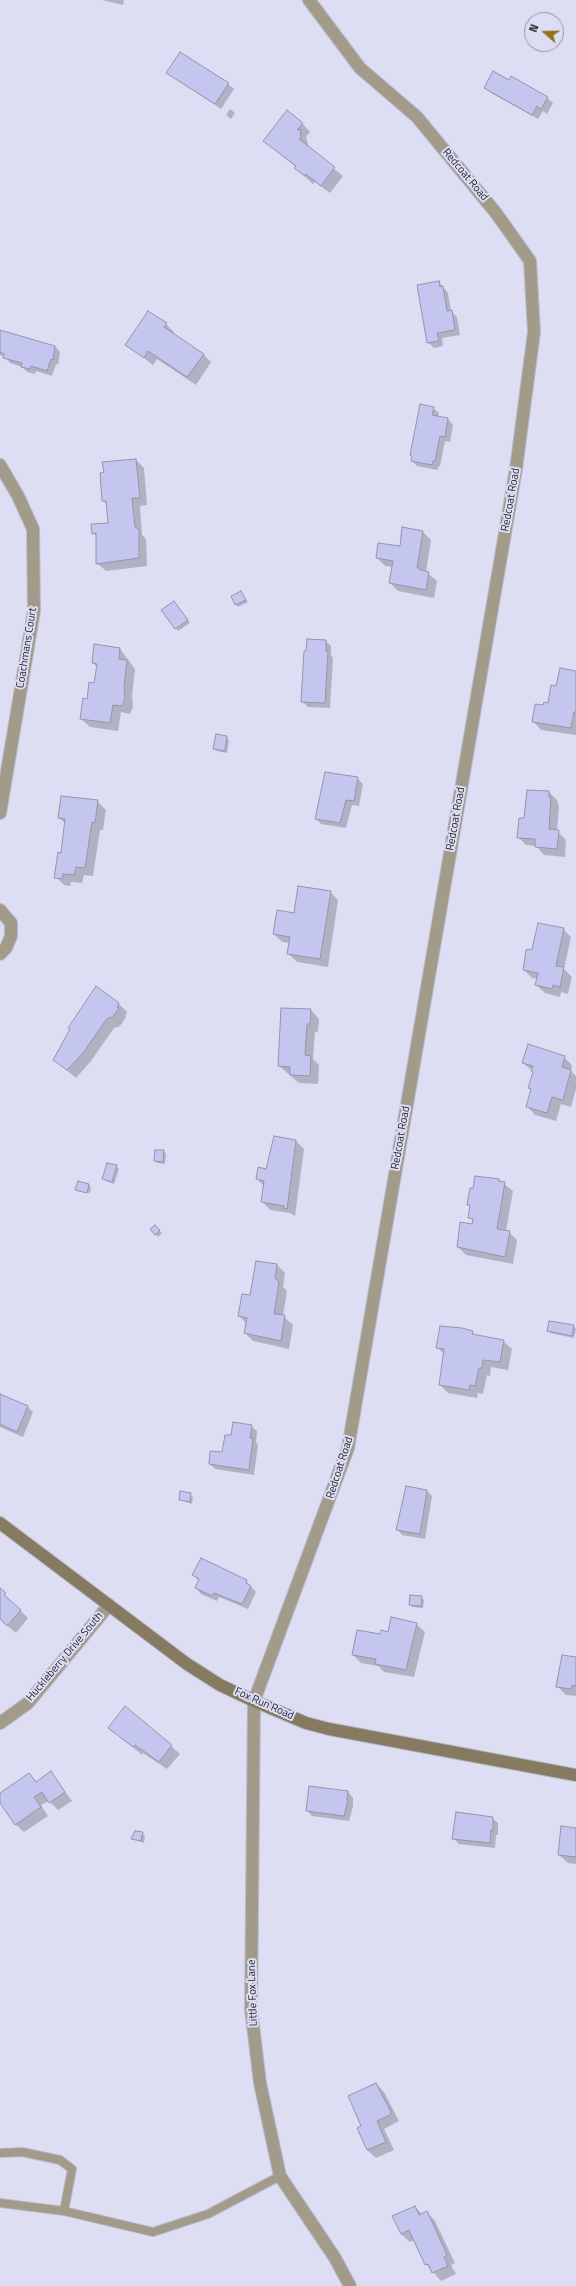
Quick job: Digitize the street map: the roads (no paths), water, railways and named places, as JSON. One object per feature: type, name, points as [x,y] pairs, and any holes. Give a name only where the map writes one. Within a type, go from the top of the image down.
[{"type":"street","name":"Redcoat Road","points":[[254,1701],[348,1448],[516,469],[534,332],[530,261],[496,213],[417,117],[360,68],[310,0]]},
{"type":"street","name":"Coachmans Court","points":[[0,465],[18,496],[33,529],[34,611],[0,813]]},
{"type":"street","points":[[0,910],[11,923],[11,936],[6,948],[0,954]]},
{"type":"street","name":"Fox Run Road","points":[[0,1523],[187,1664],[220,1685],[254,1701],[306,1723],[329,1729],[479,1759],[576,1775]]},
{"type":"street","name":"Huckleberry Drive South","points":[[0,1723],[28,1703],[109,1605]]},
{"type":"street","name":"Little Fox Lane","points":[[254,1701],[251,2009],[261,2090],[280,2176],[335,2258],[350,2286]]},
{"type":"lane","points":[[0,2153],[22,2152],[60,2160],[72,2169],[64,2211]]},
{"type":"lane","points":[[0,2203],[64,2211],[153,2232],[208,2214],[280,2176]]}]
